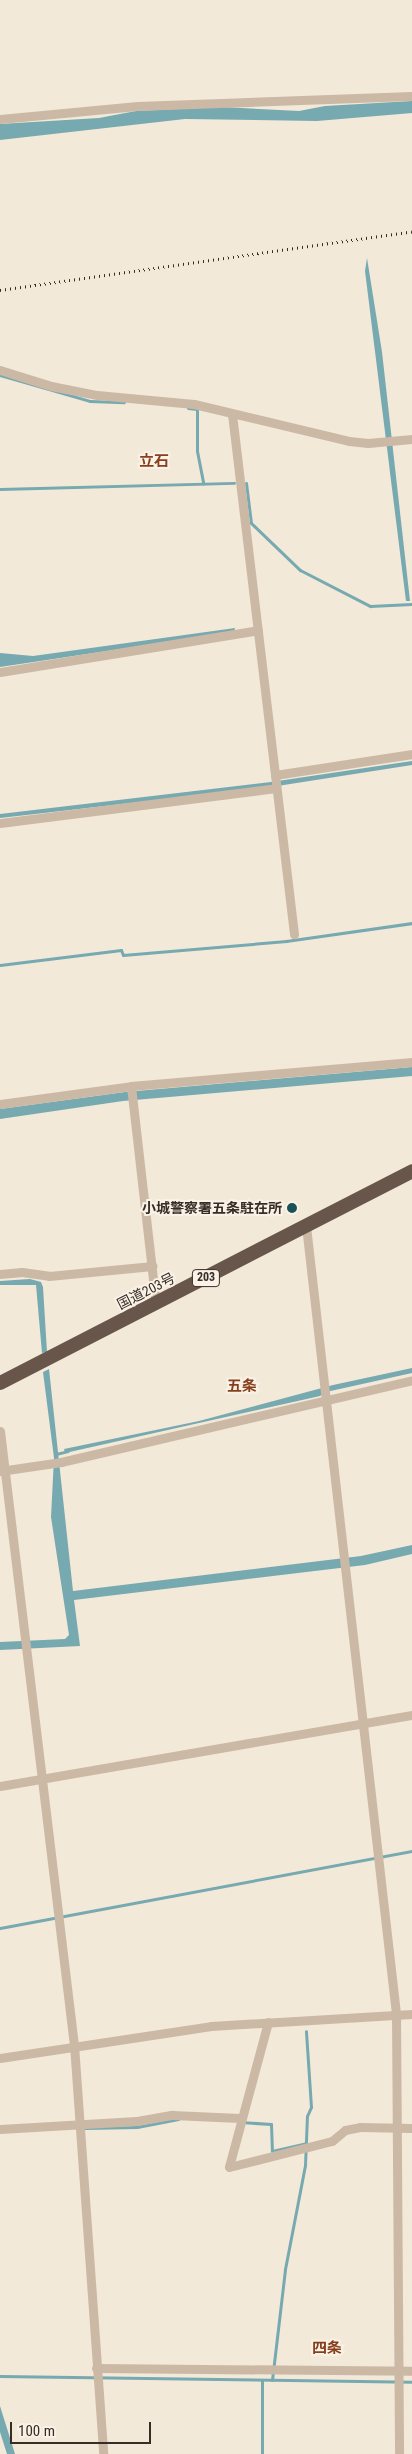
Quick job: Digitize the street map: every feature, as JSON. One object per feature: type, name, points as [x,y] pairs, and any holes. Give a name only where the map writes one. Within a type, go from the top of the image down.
[{"type":"highway","name":"国道203号","points":[[0,1383],[412,1171]]},
{"type":"street","points":[[0,119],[137,106],[412,96]]},
{"type":"street","points":[[0,370],[51,386],[97,396],[186,403],[349,441],[389,442],[412,439]]},
{"type":"street","points":[[232,414],[294,934]]},
{"type":"street","points":[[0,672],[258,630]]},
{"type":"street","points":[[275,775],[412,754]]},
{"type":"street","points":[[0,824],[276,788]]},
{"type":"street","points":[[0,1104],[131,1086],[412,1062]]},
{"type":"street","points":[[131,1086],[156,1304]]},
{"type":"street","points":[[306,1226],[396,2014],[399,2454]]},
{"type":"street","points":[[0,1274],[22,1272],[49,1276],[153,1266]]},
{"type":"street","points":[[2,1471],[61,1462],[412,1380]]},
{"type":"street","points":[[0,1431],[2,1471],[25,1635],[74,2045],[103,2454]]},
{"type":"street","points":[[0,1786],[412,1715]]},
{"type":"street","points":[[0,2058],[74,2045],[211,2026],[412,2014]]},
{"type":"street","points":[[268,2022],[239,2122],[229,2167],[332,2141],[345,2130],[412,2128]]},
{"type":"street","points":[[0,2129],[79,2123],[137,2122],[172,2115],[239,2122]]},
{"type":"street","points":[[96,2368],[412,2372]]},
{"type":"water","points":[[412,101],[412,113],[317,121],[185,119],[0,140],[0,124],[99,118],[136,111],[221,107],[299,111],[325,106]]},
{"type":"water","points":[[367,258],[382,352],[410,601],[406,601],[365,271]]},
{"type":"water","points":[[235,628],[234,632],[0,667],[0,653],[33,656]]},
{"type":"water","points":[[412,761],[412,765],[271,787],[0,818],[0,814],[271,782]]},
{"type":"water","points":[[412,1067],[412,1076],[123,1101],[0,1119],[0,1109],[125,1092]]},
{"type":"water","points":[[30,1279],[41,1282],[43,1287],[47,1352],[42,1353],[36,1285],[0,1285],[0,1281]]},
{"type":"water","points":[[412,1368],[412,1373],[326,1392],[320,1396],[65,1453],[64,1449],[199,1421],[333,1385]]},
{"type":"water","points":[[49,1369],[73,1591],[361,1556],[412,1545],[412,1554],[365,1565],[74,1600],[80,1646],[0,1650],[0,1642],[65,1639],[69,1635],[51,1517],[54,1458],[43,1372]]},
{"type":"water","points":[[0,2406],[15,2454],[7,2454],[0,2432]]},
{"type":"waterway","points":[[0,375],[90,401],[124,402]]},
{"type":"waterway","points":[[188,408],[197,409],[197,451],[203,483]]},
{"type":"waterway","points":[[0,489],[234,483]]},
{"type":"waterway","points":[[246,483],[251,523],[300,570],[370,606],[412,604]]},
{"type":"waterway","points":[[0,965],[121,950],[123,955],[286,941],[412,923]]},
{"type":"waterway","points":[[56,1454],[68,1451]]},
{"type":"waterway","points":[[0,1928],[412,1851]]},
{"type":"waterway","points":[[272,2380],[285,2269],[305,2165],[307,2116],[311,2107],[306,2031]]},
{"type":"waterway","points":[[85,2128],[137,2127],[178,2119]]},
{"type":"waterway","points":[[241,2122],[271,2124],[272,2151],[306,2143]]},
{"type":"waterway","points":[[0,2376],[412,2382]]},
{"type":"waterway","points":[[262,2380],[262,2454]]},
{"type":"railway","points":[[0,290],[412,231]]},
{"type":"place","name":"小城警察署五条駐在所","points":[[292,1208]]},
{"type":"district","name":"立石","points":[[154,462]]},
{"type":"district","name":"五条","points":[[242,1387]]},
{"type":"district","name":"四条","points":[[327,2349]]}]
